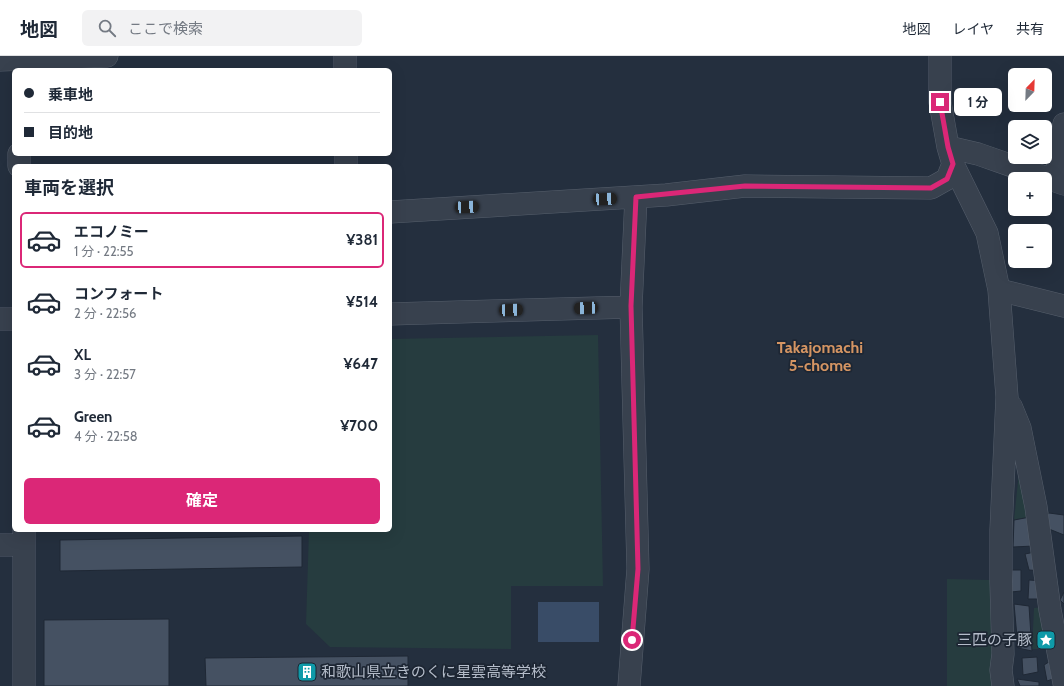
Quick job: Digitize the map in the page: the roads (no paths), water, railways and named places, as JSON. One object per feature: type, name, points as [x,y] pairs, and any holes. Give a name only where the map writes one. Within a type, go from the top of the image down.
[{"type":"street","points":[[13,61],[107,56]]},
{"type":"street","points":[[345,56],[345,68]]},
{"type":"street","points":[[940,56],[940,102],[951,156],[987,233],[999,290],[1007,397],[1001,530],[1003,654],[1001,670],[1003,686]]},
{"type":"street","points":[[951,156],[978,154],[1060,182],[1064,124]]},
{"type":"street","points":[[392,212],[636,197],[745,186],[931,188],[947,179],[951,156]]},
{"type":"street","points":[[629,686],[638,569],[631,306],[636,197]]},
{"type":"street","points":[[999,290],[1064,306]]},
{"type":"street","points":[[392,314],[631,306]]},
{"type":"street","points":[[0,319],[12,319]]},
{"type":"street","points":[[1007,397],[1020,428],[1036,507],[1050,610],[1064,683]]},
{"type":"street","points":[[0,545],[24,538],[24,686]]},
{"type":"water","points":[[538,602],[599,602],[599,642],[538,642]]},
{"type":"place","name":"三匹の子豚","points":[[1046,640]]},
{"type":"place","name":"和歌山県立きのくに星雲高等学校","points":[[307,672]]},
{"type":"district","name":"Takajomachi 5-chome","points":[[820,356]]}]
